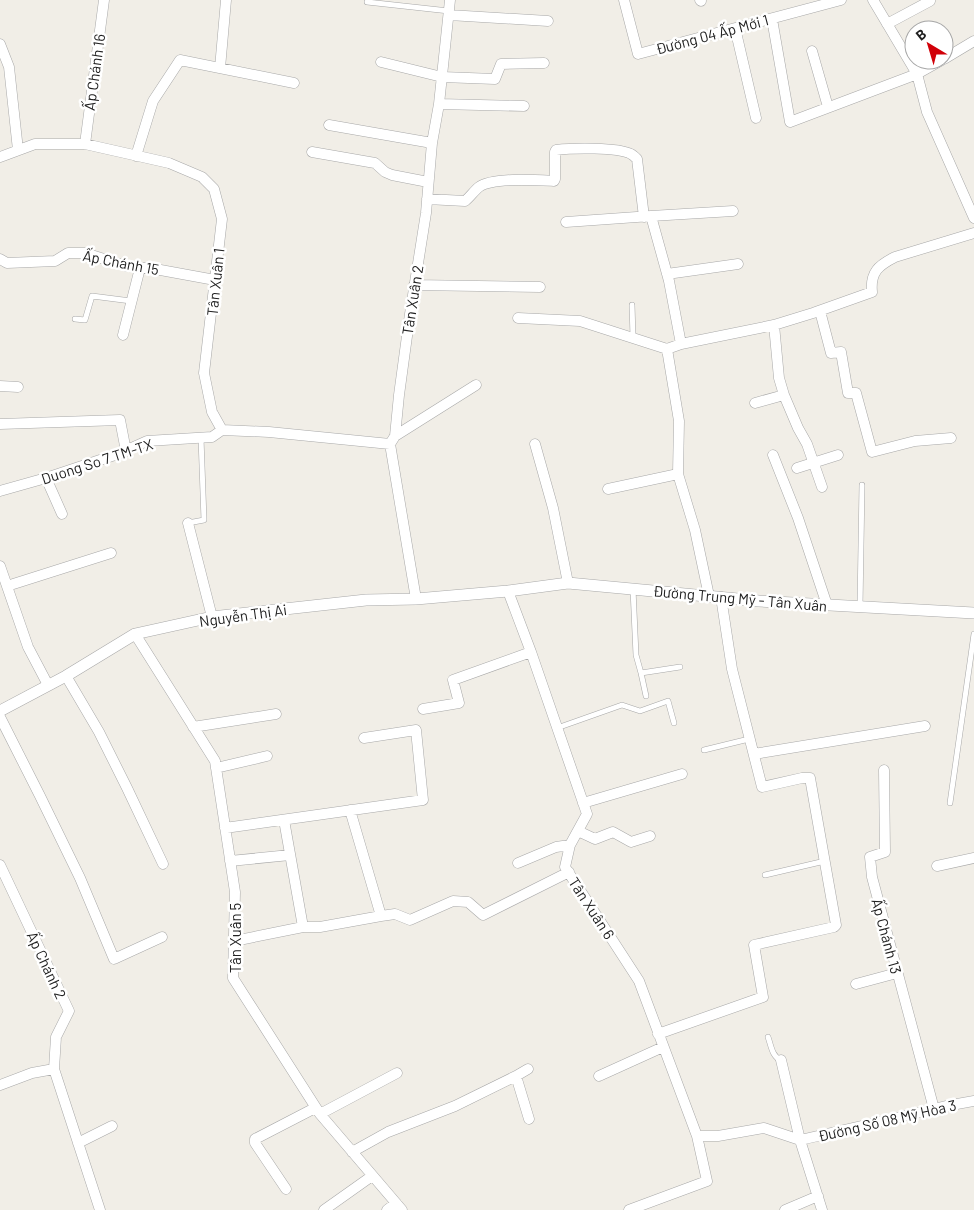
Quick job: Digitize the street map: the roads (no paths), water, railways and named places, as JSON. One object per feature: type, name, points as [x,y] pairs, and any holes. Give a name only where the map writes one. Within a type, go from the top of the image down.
[{"type":"street","name":"Ấp Chánh 16","points":[[84,144],[104,0]]},
{"type":"street","points":[[220,68],[226,0]]},
{"type":"street","name":"Tân Xuân 2","points":[[416,598],[393,440],[414,285],[426,213],[432,143],[439,104],[450,0]]},
{"type":"street","name":"Đường 04 Ấp Mới 1","points":[[624,0],[638,54],[841,0]]},
{"type":"street","points":[[872,0],[917,74],[927,112],[970,199],[974,218]]},
{"type":"street","points":[[887,24],[930,1]]},
{"type":"street","points":[[449,13],[548,20]]},
{"type":"street","points":[[772,18],[790,122],[924,70]]},
{"type":"street","points":[[735,28],[756,118]]},
{"type":"street","points":[[954,53],[974,41]]},
{"type":"street","points":[[0,44],[10,67],[18,150]]},
{"type":"street","points":[[812,51],[828,108]]},
{"type":"street","points":[[136,156],[153,101],[180,60],[294,82]]},
{"type":"street","points":[[381,62],[442,77],[495,79],[500,64],[544,63]]},
{"type":"street","points":[[439,104],[524,106]]},
{"type":"street","points":[[329,125],[432,143]]},
{"type":"street","name":"Tân Xuân 1","points":[[0,157],[35,144],[84,144],[169,163],[202,177],[214,189],[222,219],[204,373],[212,412],[222,430]]},
{"type":"street","points":[[427,199],[465,201],[479,187],[490,182],[519,180],[554,181],[556,150],[608,149],[632,154],[637,159],[647,217],[667,274],[681,344]]},
{"type":"street","points":[[312,152],[376,163],[385,172],[392,175],[428,182]]},
{"type":"street","points":[[566,222],[733,211]]},
{"type":"street","points":[[518,318],[580,322],[667,349],[681,344],[774,325],[872,292],[871,282],[874,273],[883,263],[895,257],[974,233]]},
{"type":"street","name":"Ấp Chánh 15","points":[[0,259],[7,263],[55,261],[68,253],[85,253],[126,266],[155,269],[215,280]]},
{"type":"street","points":[[667,274],[738,264]]},
{"type":"street","points":[[123,335],[140,268]]},
{"type":"street","points":[[414,285],[540,287]]},
{"type":"street","points":[[820,311],[831,353],[841,352],[848,393],[856,393],[872,452],[915,440],[951,438]]},
{"type":"street","points":[[774,325],[779,378],[784,395],[807,444],[822,487]]},
{"type":"street","points":[[667,349],[679,421],[678,474],[695,530],[709,596]]},
{"type":"street","points":[[222,430],[393,440],[476,385]]},
{"type":"street","points":[[0,386],[18,387]]},
{"type":"street","points":[[755,404],[784,395]]},
{"type":"street","points":[[0,424],[120,420],[126,450]]},
{"type":"street","name":"Duong So 7 TM-TX","points":[[0,491],[46,478],[147,441],[212,437],[222,430]]},
{"type":"street","points":[[535,444],[553,508],[568,583]]},
{"type":"street","points":[[773,455],[798,518],[827,605]]},
{"type":"street","points":[[797,468],[838,455]]},
{"type":"street","points":[[608,489],[678,474]]},
{"type":"street","points":[[46,478],[62,514]]},
{"type":"street","points":[[188,522],[212,617]]},
{"type":"street","points":[[7,586],[111,553]]},
{"type":"street","points":[[1,570],[28,647],[48,685]]},
{"type":"street","name":"Đường Trung Mỹ - Tân Xuân","points":[[508,591],[568,583],[827,605],[974,613]]},
{"type":"street","name":"Nguyễn Thị Ai","points":[[0,711],[66,676],[135,634],[212,617],[366,600],[508,591]]},
{"type":"street","name":"Tân Xuân 6","points":[[508,591],[587,814],[570,846],[565,867],[638,981],[697,1136],[708,1181],[629,1210]]},
{"type":"street","points":[[658,1034],[762,998],[754,945],[836,926],[810,778],[762,787],[732,669],[721,597]]},
{"type":"street","name":"Tân Xuân 5","points":[[135,634],[215,761],[235,892],[233,978],[317,1111],[372,1176],[395,1208]]},
{"type":"street","points":[[423,709],[459,703],[454,680],[531,652]]},
{"type":"street","points":[[66,676],[99,732],[163,864]]},
{"type":"street","points":[[193,727],[276,714]]},
{"type":"street","points":[[0,717],[80,878],[114,959],[162,937]]},
{"type":"street","points":[[754,754],[925,726]]},
{"type":"street","points":[[225,828],[423,800],[416,730],[364,738]]},
{"type":"street","points":[[216,768],[267,756]]},
{"type":"street","name":"Ấp Chánh 13","points":[[884,770],[885,852],[870,857],[872,877],[934,1109]]},
{"type":"street","points":[[583,802],[682,774]]},
{"type":"street","points":[[350,810],[381,916]]},
{"type":"street","points":[[284,820],[303,927]]},
{"type":"street","points":[[578,831],[595,839],[613,832],[631,842],[650,836]]},
{"type":"street","points":[[518,863],[556,847],[570,846]]},
{"type":"street","points":[[230,861],[290,855]]},
{"type":"street","points":[[937,866],[974,858]]},
{"type":"street","name":"Ấp Chánh 2","points":[[1,872],[69,1011],[56,1037],[54,1069],[100,1210]]},
{"type":"street","points":[[234,941],[303,927],[320,927],[395,914],[410,920],[453,901],[468,902],[484,915],[569,872]]},
{"type":"street","points":[[856,984],[897,973]]},
{"type":"street","points":[[599,1076],[663,1047]]},
{"type":"street","points":[[781,1060],[800,1140],[822,1210]]},
{"type":"street","points":[[352,1152],[388,1132],[455,1106],[516,1076],[528,1068]]},
{"type":"street","points":[[0,1085],[32,1073],[54,1069]]},
{"type":"street","points":[[286,1189],[254,1139],[397,1073]]},
{"type":"street","points":[[516,1076],[529,1119]]},
{"type":"street","name":"Đường Số 08 Mỹ Hòa 3","points":[[800,1140],[974,1101]]},
{"type":"street","points":[[78,1143],[112,1126]]},
{"type":"street","points":[[697,1136],[718,1136],[764,1128],[800,1140]]},
{"type":"street","points":[[324,1210],[372,1176]]},
{"type":"street","points":[[785,1210],[818,1196]]},
{"type":"lane","points":[[367,2],[449,13]]},
{"type":"lane","points":[[75,319],[85,320],[92,296],[132,301]]},
{"type":"lane","points":[[632,304],[633,338]]},
{"type":"lane","points":[[188,522],[204,520],[201,438]]},
{"type":"lane","points":[[860,607],[862,485]]},
{"type":"lane","points":[[633,589],[636,654],[646,696]]},
{"type":"lane","points":[[950,803],[974,634]]},
{"type":"lane","points":[[641,673],[680,667]]},
{"type":"lane","points":[[557,728],[622,706],[640,711],[668,701],[674,722]]},
{"type":"lane","points":[[704,750],[750,739]]},
{"type":"lane","points":[[765,875],[825,861]]},
{"type":"lane","points":[[768,1037],[773,1054],[778,1060],[781,1060]]}]
